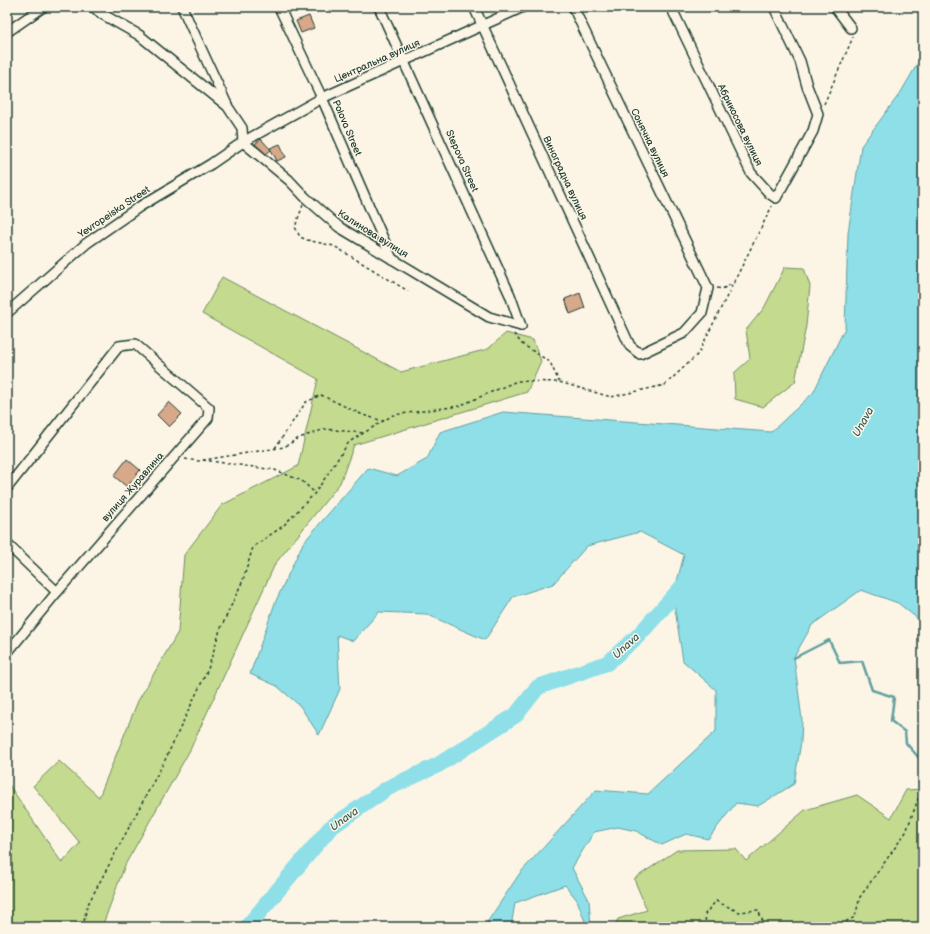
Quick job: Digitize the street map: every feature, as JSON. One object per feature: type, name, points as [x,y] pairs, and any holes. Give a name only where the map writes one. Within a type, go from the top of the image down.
[{"type":"street","points":[[7,32],[43,7]]},
{"type":"street","points":[[93,7],[102,14],[139,35],[228,107]]},
{"type":"street","points":[[182,7],[228,107],[242,128],[243,142]]},
{"type":"street","name":"Polova Street","points":[[279,7],[322,98],[392,259]]},
{"type":"street","name":"Stepova Street","points":[[379,7],[510,295],[521,326]]},
{"type":"street","name":"Виноградна вулиця","points":[[474,7],[630,346],[640,354],[684,333],[702,313],[708,288]]},
{"type":"street","name":"Центральна вулиця","points":[[243,142],[322,98],[523,7]]},
{"type":"street","name":"Сонячна вулиця","points":[[573,7],[708,288]]},
{"type":"street","name":"Абрикосова вулиця","points":[[671,7],[750,173],[770,194],[776,198],[813,131],[818,114]]},
{"type":"street","points":[[774,7],[800,60],[807,86],[818,114]]},
{"type":"street","points":[[834,7],[851,28]]},
{"type":"street","name":"Калинова вулиця","points":[[243,142],[289,180],[306,198],[339,227],[489,317],[521,326]]},
{"type":"street","name":"Yevropeiska Street","points":[[7,313],[87,243],[139,207],[211,164],[243,142]]},
{"type":"street","name":"вулиця Журавлина","points":[[7,488],[118,346],[135,344],[209,408],[208,418],[57,592],[7,653]]},
{"type":"street","points":[[7,544],[57,592]]},
{"type":"path","points":[[818,114],[824,104],[855,32],[851,28]]},
{"type":"path","points":[[306,198],[299,213],[295,227],[300,237],[306,240],[334,246],[408,291]]},
{"type":"path","points":[[708,288],[722,289],[735,282]]},
{"type":"path","points":[[83,927],[87,906],[165,760],[208,669],[220,630],[243,580],[253,547],[283,526],[316,493],[349,442],[393,415],[459,406],[517,381],[559,382],[550,362],[522,344],[505,322]]},
{"type":"path","points":[[275,448],[306,402],[321,395],[363,415],[384,421]]},
{"type":"path","points":[[202,460],[284,447],[299,438],[326,429],[364,433]]},
{"type":"path","points":[[173,458],[202,460],[275,470],[302,481],[316,493]]},
{"type":"path","points":[[835,927],[855,917],[860,897],[906,832],[923,786]]},
{"type":"path","points":[[706,927],[705,914],[716,901],[739,912],[758,910],[765,927]]},
{"type":"green space","points":[[785,267],[804,268],[810,286],[806,326],[795,382],[763,407],[735,399],[734,373],[750,359],[746,330],[764,308]]},
{"type":"green space","points":[[222,277],[401,372],[488,349],[506,333],[533,340],[541,361],[527,392],[354,445],[340,483],[275,564],[190,750],[125,865],[102,927],[7,927],[7,782],[62,863],[80,843],[33,786],[59,761],[99,797],[138,701],[178,632],[184,555],[222,505],[298,466],[318,379],[202,314]]},
{"type":"green space","points":[[923,789],[923,927],[614,927],[618,919],[647,910],[634,879],[677,850],[736,849],[746,861],[805,810],[857,795],[891,818],[906,790]]},
{"type":"water","points":[[923,54],[923,623],[898,603],[861,590],[812,625],[794,657],[802,720],[801,742],[794,784],[758,806],[736,803],[708,839],[686,834],[662,845],[636,831],[618,827],[594,832],[572,868],[589,900],[591,927],[587,927],[577,900],[565,885],[515,903],[511,927],[484,927],[520,873],[596,790],[648,794],[716,731],[716,690],[683,661],[673,596],[684,555],[640,532],[587,546],[553,584],[513,597],[485,640],[426,614],[379,612],[353,641],[337,635],[340,689],[319,735],[300,706],[277,686],[250,674],[275,603],[303,543],[368,468],[397,476],[427,459],[440,432],[503,412],[771,432],[813,393],[845,328],[848,233],[861,146],[901,92]]},
{"type":"building","points":[[309,16],[314,28],[301,33],[296,21]]},
{"type":"building","points":[[261,139],[271,150],[266,154],[255,144]]},
{"type":"building","points":[[280,144],[286,157],[277,161],[270,148]]},
{"type":"building","points":[[580,293],[585,308],[570,314],[565,299]]},
{"type":"building","points":[[169,402],[182,414],[169,427],[157,415]]},
{"type":"building","points":[[127,459],[140,470],[127,487],[114,476]]},
{"type":"waterway","name":"Unava","points":[[247,927],[330,828],[388,788],[438,765],[516,715],[538,687],[607,663],[638,636],[688,580]]},
{"type":"waterway","points":[[794,658],[829,640],[840,663],[862,661],[872,690],[894,697],[891,721],[905,732],[906,743],[920,759],[921,768],[923,770]]}]
